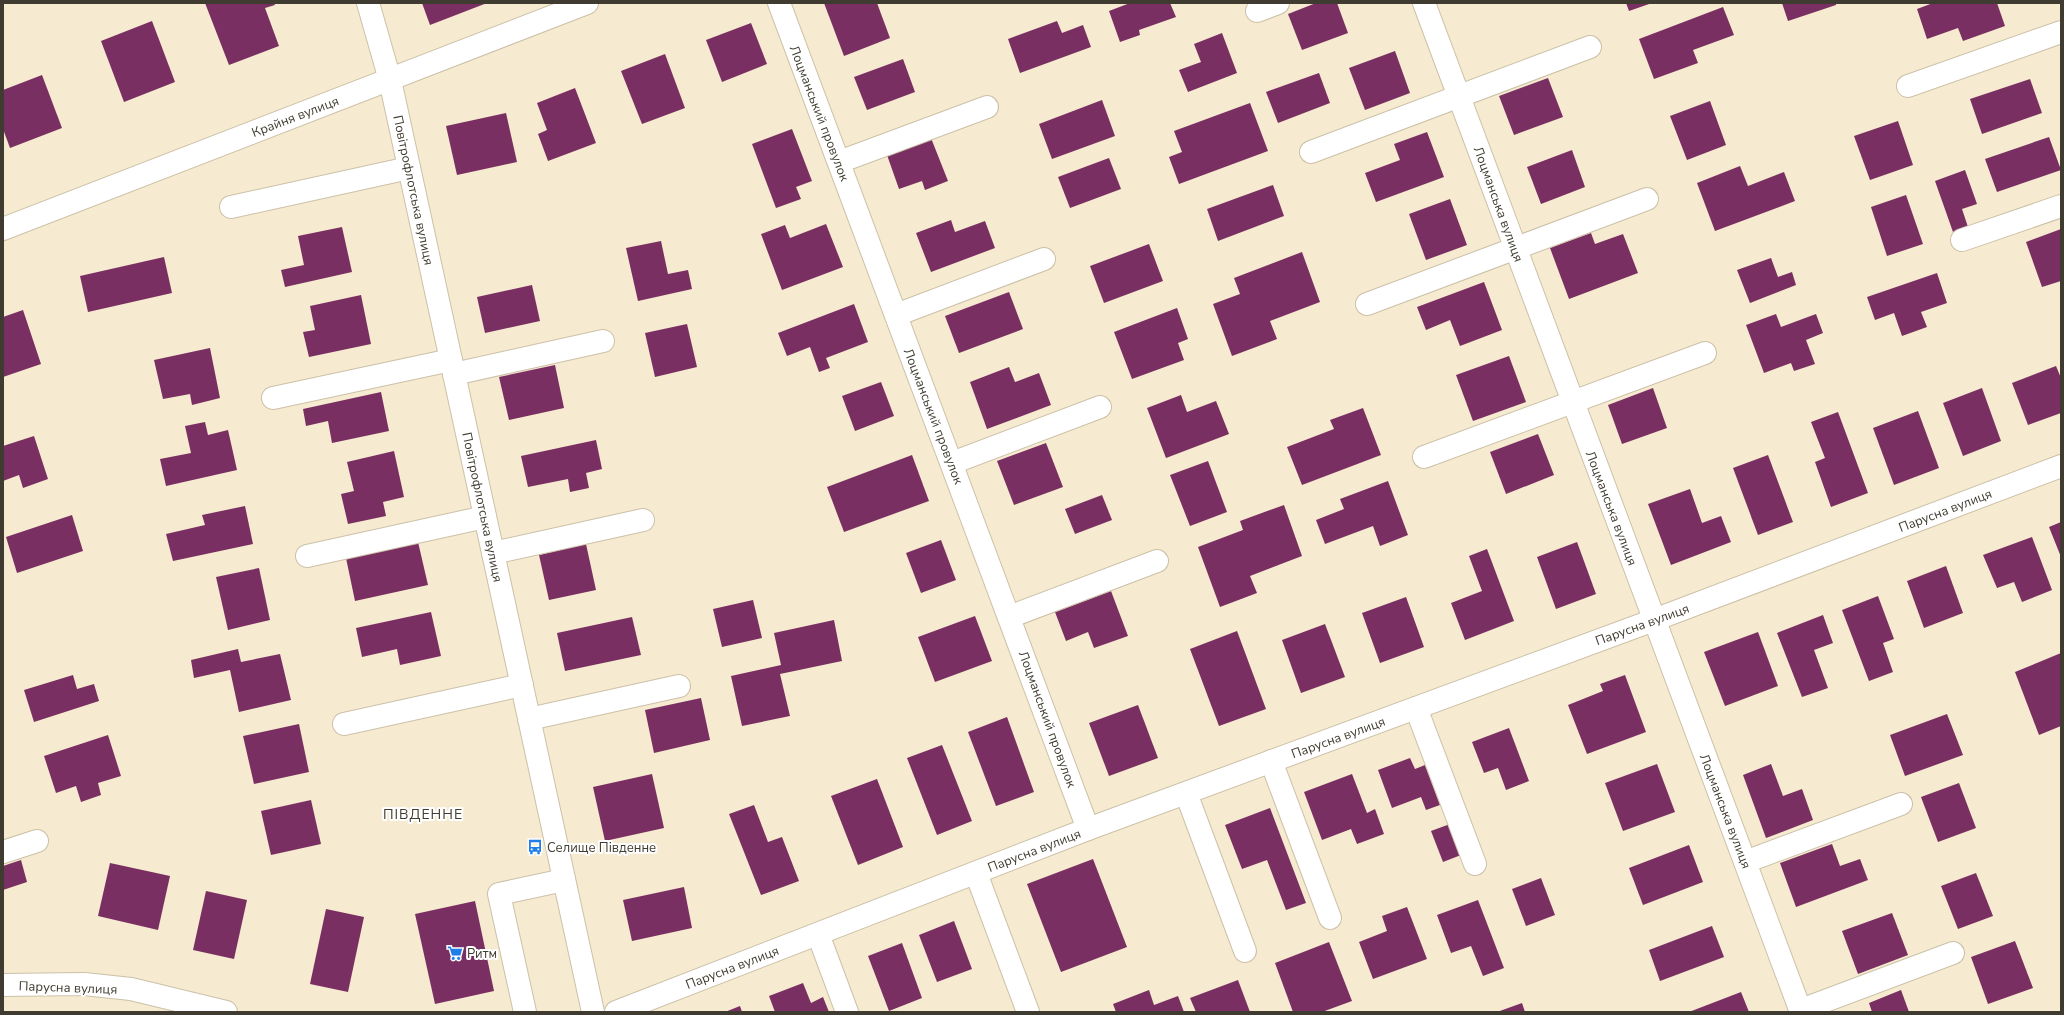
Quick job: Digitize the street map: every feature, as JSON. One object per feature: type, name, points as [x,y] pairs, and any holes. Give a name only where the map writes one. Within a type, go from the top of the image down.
[{"type":"street","name":"Повітрофлотська вулиця","points":[[368,3],[390,80],[593,1012]]},
{"type":"street","name":"Крайня вулиця","points":[[3,230],[587,3]]},
{"type":"street","name":"Лоцманський провулок","points":[[779,3],[1088,829]]},
{"type":"street","points":[[1258,11],[1278,3]]},
{"type":"street","name":"Лоцманська вулиця","points":[[1424,3],[1801,1011]]},
{"type":"street","points":[[1908,86],[2061,32]]},
{"type":"street","points":[[1311,152],[1590,47]]},
{"type":"street","points":[[839,162],[987,107]]},
{"type":"street","points":[[231,207],[409,168]]},
{"type":"street","points":[[1367,304],[1647,199]]},
{"type":"street","points":[[1962,240],[2061,206]]},
{"type":"street","points":[[896,315],[1044,259]]},
{"type":"street","points":[[273,398],[603,341]]},
{"type":"street","points":[[1424,457],[1705,352]]},
{"type":"street","points":[[952,463],[1100,407]]},
{"type":"street","name":"Парусна вулиця","points":[[616,1012],[1088,829],[1654,620],[2061,466]]},
{"type":"street","points":[[307,556],[485,517]]},
{"type":"street","points":[[493,553],[643,520]]},
{"type":"street","points":[[1009,617],[1157,561]]},
{"type":"street","points":[[344,724],[522,685]]},
{"type":"street","points":[[529,719],[679,686]]},
{"type":"street","points":[[1416,708],[1475,864]]},
{"type":"street","points":[[1271,761],[1330,918]]},
{"type":"street","points":[[1186,793],[1244,951]]},
{"type":"street","points":[[1745,862],[1901,804]]},
{"type":"street","points":[[3,852],[38,841]]},
{"type":"street","points":[[976,873],[1028,1012]]},
{"type":"street","points":[[525,1012],[499,894],[564,880]]},
{"type":"street","points":[[818,934],[847,1012]]},
{"type":"street","points":[[1801,1011],[1953,953]]},
{"type":"street","name":"Парусна вулиця","points":[[3,985],[84,984],[131,989],[226,1012]]},
{"type":"building","points":[[205,3],[274,3],[275,5],[265,8],[279,46],[229,65]]},
{"type":"building","points":[[422,3],[487,3],[430,25]]},
{"type":"building","points":[[824,3],[877,3],[890,38],[844,56]]},
{"type":"building","points":[[1130,3],[1170,3],[1176,17],[1139,30],[1140,35],[1120,42],[1109,11]]},
{"type":"building","points":[[1316,3],[1337,3],[1348,33],[1302,50],[1288,14]]},
{"type":"building","points":[[1626,3],[1652,3],[1629,11]]},
{"type":"building","points":[[1782,3],[1836,3],[1836,5],[1788,21]]},
{"type":"building","points":[[1933,3],[1997,3],[2005,26],[1963,41],[1958,28],[1927,39],[1917,9]]},
{"type":"building","points":[[1723,7],[1734,35],[1693,50],[1698,63],[1654,79],[1639,39]]},
{"type":"building","points":[[152,21],[175,82],[124,102],[101,41]]},
{"type":"building","points":[[1057,21],[1062,33],[1083,25],[1091,47],[1020,73],[1008,39]]},
{"type":"building","points":[[751,23],[767,64],[722,82],[706,40]]},
{"type":"building","points":[[1222,33],[1237,73],[1188,92],[1179,70],[1201,62],[1194,44]]},
{"type":"building","points":[[1395,51],[1410,93],[1365,110],[1349,68]]},
{"type":"building","points":[[665,54],[685,108],[642,124],[621,71]]},
{"type":"building","points":[[903,59],[915,92],[867,110],[854,77]]},
{"type":"building","points":[[1319,73],[1330,103],[1278,123],[1266,92]]},
{"type":"building","points":[[42,75],[62,128],[10,148],[3,129],[3,90]]},
{"type":"building","points":[[1548,78],[1563,117],[1514,135],[1499,96]]},
{"type":"building","points":[[2030,79],[2042,113],[1982,134],[1970,99]]},
{"type":"building","points":[[575,88],[596,143],[548,161],[538,134],[547,130],[537,103]]},
{"type":"building","points":[[1102,100],[1115,136],[1052,159],[1039,124]]},
{"type":"building","points":[[1710,101],[1726,145],[1687,160],[1670,116]]},
{"type":"building","points":[[1250,103],[1268,151],[1179,184],[1169,157],[1182,152],[1174,131]]},
{"type":"building","points":[[506,113],[517,162],[457,175],[446,126]]},
{"type":"building","points":[[1898,121],[1913,165],[1870,180],[1854,136]]},
{"type":"building","points":[[792,129],[812,181],[796,187],[801,199],[776,208],[752,144]]},
{"type":"building","points":[[1427,132],[1444,177],[1376,202],[1365,173],[1400,160],[1394,144]]},
{"type":"building","points":[[2049,137],[2061,170],[1997,192],[1985,159]]},
{"type":"building","points":[[931,138],[948,181],[925,190],[922,181],[899,189],[887,155]]},
{"type":"building","points":[[1572,150],[1585,187],[1541,204],[1527,167]]},
{"type":"building","points":[[1109,158],[1121,189],[1070,208],[1058,177]]},
{"type":"building","points":[[1740,166],[1748,186],[1784,172],[1795,201],[1715,231],[1697,183]]},
{"type":"building","points":[[1965,170],[1977,204],[1962,209],[1968,227],[1953,232],[1935,181]]},
{"type":"building","points":[[1273,185],[1284,216],[1218,241],[1207,209]]},
{"type":"building","points":[[1906,195],[1923,244],[1887,256],[1871,207]]},
{"type":"building","points":[[1450,199],[1467,245],[1426,260],[1409,214]]},
{"type":"building","points":[[951,220],[955,232],[985,221],[995,248],[931,272],[916,233]]},
{"type":"building","points":[[826,224],[843,267],[782,290],[761,234],[785,225],[790,238]]},
{"type":"building","points":[[342,227],[352,272],[285,287],[281,270],[304,265],[298,236]]},
{"type":"building","points":[[2061,229],[2061,281],[2042,287],[2026,242]]},
{"type":"building","points":[[1591,233],[1595,244],[1623,234],[1638,273],[1569,299],[1550,248]]},
{"type":"building","points":[[661,241],[668,274],[688,270],[692,289],[638,301],[626,248]]},
{"type":"building","points":[[1149,244],[1163,281],[1104,303],[1090,266]]},
{"type":"building","points":[[1302,252],[1320,302],[1270,321],[1277,339],[1232,356],[1213,304],[1240,294],[1234,278]]},
{"type":"building","points":[[164,257],[172,293],[88,312],[80,276]]},
{"type":"building","points":[[1771,258],[1778,277],[1792,272],[1796,285],[1750,303],[1737,270]]},
{"type":"building","points":[[1937,273],[1947,303],[1921,312],[1927,327],[1902,336],[1894,313],[1875,320],[1867,297]]},
{"type":"building","points":[[1484,282],[1502,330],[1460,346],[1450,320],[1426,330],[1417,307]]},
{"type":"building","points":[[532,285],[540,321],[485,333],[477,297]]},
{"type":"building","points":[[1009,292],[1023,329],[959,353],[945,316]]},
{"type":"building","points":[[361,295],[371,344],[309,357],[303,332],[315,330],[310,306]]},
{"type":"building","points":[[854,304],[868,342],[826,358],[830,368],[819,372],[810,347],[787,356],[778,333]]},
{"type":"building","points":[[1177,308],[1188,339],[1178,343],[1184,360],[1132,379],[1114,332]]},
{"type":"building","points":[[23,310],[41,364],[3,377],[3,317]]},
{"type":"building","points":[[1776,314],[1781,327],[1816,314],[1823,333],[1806,340],[1815,364],[1794,371],[1791,363],[1764,373],[1746,325]]},
{"type":"building","points":[[687,324],[697,367],[655,377],[645,333]]},
{"type":"building","points":[[210,348],[220,398],[192,405],[190,394],[163,399],[154,360]]},
{"type":"building","points":[[1509,356],[1526,402],[1473,421],[1456,375]]},
{"type":"building","points":[[555,365],[564,408],[509,420],[499,377]]},
{"type":"building","points":[[2056,366],[2061,378],[2061,413],[2028,425],[2012,383]]},
{"type":"building","points":[[1009,367],[1015,382],[1039,373],[1051,405],[987,429],[970,382]]},
{"type":"building","points":[[881,382],[894,416],[855,431],[842,396]]},
{"type":"building","points":[[1653,388],[1667,428],[1622,444],[1608,405]]},
{"type":"building","points":[[1982,388],[2001,441],[1963,456],[1943,403]]},
{"type":"building","points":[[381,392],[389,431],[332,443],[328,421],[306,426],[303,409]]},
{"type":"building","points":[[1181,395],[1187,412],[1216,401],[1229,434],[1166,458],[1147,408]]},
{"type":"building","points":[[1363,408],[1381,455],[1302,485],[1287,447],[1334,429],[1330,420]]},
{"type":"building","points":[[1918,411],[1939,468],[1894,485],[1873,428]]},
{"type":"building","points":[[1838,412],[1868,493],[1831,507],[1815,462],[1825,458],[1811,422]]},
{"type":"building","points":[[205,422],[208,435],[228,430],[237,470],[166,486],[160,459],[191,453],[185,426]]},
{"type":"building","points":[[1538,434],[1554,475],[1506,494],[1490,452]]},
{"type":"building","points":[[34,436],[48,479],[23,488],[19,475],[3,481],[3,446]]},
{"type":"building","points":[[596,440],[602,469],[586,473],[589,488],[570,492],[568,479],[528,487],[521,456]]},
{"type":"building","points":[[1046,443],[1063,487],[1014,505],[997,461]]},
{"type":"building","points":[[394,451],[404,497],[383,502],[386,516],[348,524],[341,494],[354,491],[347,462]]},
{"type":"building","points":[[912,455],[929,501],[844,532],[827,487]]},
{"type":"building","points":[[1768,455],[1793,522],[1758,535],[1733,468]]},
{"type":"building","points":[[1208,461],[1227,512],[1190,526],[1170,475]]},
{"type":"building","points":[[1388,481],[1408,535],[1380,546],[1373,526],[1325,544],[1316,520],[1344,509],[1340,499]]},
{"type":"building","points":[[1690,489],[1702,523],[1721,516],[1731,542],[1671,565],[1648,504]]},
{"type":"building","points":[[1102,495],[1112,520],[1075,534],[1065,509]]},
{"type":"building","points":[[1284,505],[1302,556],[1250,576],[1257,593],[1220,607],[1198,547],[1243,530],[1240,521]]},
{"type":"building","points":[[245,506],[253,544],[173,561],[166,534],[205,525],[202,515]]},
{"type":"building","points":[[72,515],[83,551],[17,573],[6,537]]},
{"type":"building","points":[[2061,522],[2061,557],[2049,527]]},
{"type":"building","points":[[2032,537],[2052,590],[2022,602],[2014,582],[1997,588],[1983,555]]},
{"type":"building","points":[[941,540],[956,580],[921,593],[906,553]]},
{"type":"building","points":[[418,542],[428,585],[355,601],[346,558]]},
{"type":"building","points":[[1577,542],[1596,594],[1556,609],[1537,557]]},
{"type":"building","points":[[586,544],[596,590],[549,600],[539,555]]},
{"type":"building","points":[[1487,549],[1514,621],[1465,640],[1451,603],[1482,591],[1469,556]]},
{"type":"building","points":[[1946,566],[1963,613],[1924,628],[1907,581]]},
{"type":"building","points":[[259,568],[270,620],[228,630],[216,577]]},
{"type":"building","points":[[1111,591],[1128,636],[1094,648],[1088,632],[1066,641],[1055,612]]},
{"type":"building","points":[[1878,596],[1894,639],[1883,643],[1893,672],[1869,681],[1842,610]]},
{"type":"building","points":[[1406,597],[1424,647],[1380,663],[1362,613]]},
{"type":"building","points":[[753,600],[762,638],[722,647],[713,609]]},
{"type":"building","points":[[431,612],[441,656],[400,665],[397,649],[362,657],[356,628]]},
{"type":"building","points":[[1823,615],[1833,643],[1814,650],[1828,688],[1802,697],[1777,633]]},
{"type":"building","points":[[975,616],[992,661],[935,682],[918,637]]},
{"type":"building","points":[[632,617],[641,655],[565,671],[557,633]]},
{"type":"building","points":[[834,620],[842,661],[780,674],[790,716],[742,726],[731,676],[781,665],[774,633]]},
{"type":"building","points":[[1325,624],[1345,677],[1301,693],[1282,640]]},
{"type":"building","points":[[1237,631],[1266,709],[1219,726],[1190,649]]},
{"type":"building","points":[[1758,632],[1778,686],[1725,706],[1704,652]]},
{"type":"building","points":[[238,649],[241,662],[280,654],[291,700],[239,712],[230,670],[194,678],[191,660]]},
{"type":"building","points":[[2061,653],[2061,726],[2039,735],[2015,672]]},
{"type":"building","points":[[73,675],[77,689],[94,684],[99,701],[34,722],[24,690]]},
{"type":"building","points":[[1625,675],[1646,732],[1587,754],[1568,705],[1603,691],[1600,684]]},
{"type":"building","points":[[701,698],[710,740],[654,753],[645,710]]},
{"type":"building","points":[[1138,705],[1158,758],[1109,776],[1089,723]]},
{"type":"building","points":[[1947,714],[1963,755],[1905,776],[1890,735]]},
{"type":"building","points":[[1007,717],[1034,792],[996,806],[968,732]]},
{"type":"building","points":[[299,724],[309,772],[254,784],[243,736]]},
{"type":"building","points":[[1509,728],[1529,781],[1506,790],[1498,768],[1484,773],[1472,742]]},
{"type":"building","points":[[108,735],[121,776],[98,783],[101,795],[81,802],[76,786],[56,793],[44,756]]},
{"type":"building","points":[[942,745],[972,821],[937,835],[907,758]]},
{"type":"building","points":[[1410,758],[1415,769],[1425,765],[1440,805],[1426,810],[1421,797],[1392,808],[1378,770]]},
{"type":"building","points":[[1657,764],[1675,812],[1623,831],[1605,783]]},
{"type":"building","points":[[1771,764],[1783,796],[1802,789],[1813,820],[1766,838],[1743,775]]},
{"type":"building","points":[[652,774],[664,828],[605,841],[593,787]]},
{"type":"building","points":[[1352,774],[1367,813],[1375,809],[1384,834],[1357,844],[1351,829],[1322,840],[1304,792]]},
{"type":"building","points":[[877,779],[903,847],[858,865],[831,796]]},
{"type":"building","points":[[1959,783],[1976,828],[1938,842],[1921,797]]},
{"type":"building","points":[[311,800],[321,844],[271,855],[261,811]]},
{"type":"building","points":[[754,805],[768,842],[782,837],[799,881],[761,895],[729,814]]},
{"type":"building","points":[[1270,808],[1306,903],[1286,910],[1267,860],[1242,869],[1225,825]]},
{"type":"building","points":[[1450,824],[1461,855],[1443,862],[1431,831]]},
{"type":"building","points":[[1832,844],[1840,866],[1860,859],[1868,880],[1796,907],[1780,863]]},
{"type":"building","points":[[1689,845],[1703,882],[1643,905],[1629,868]]},
{"type":"building","points":[[1093,859],[1127,947],[1061,972],[1027,884]]},
{"type":"building","points":[[21,860],[27,882],[3,890],[3,866]]},
{"type":"building","points":[[110,863],[170,876],[158,930],[98,916]]},
{"type":"building","points":[[1976,873],[1993,916],[1958,929],[1941,886]]},
{"type":"building","points":[[1541,878],[1555,915],[1526,926],[1512,889]]},
{"type":"building","points":[[684,887],[692,928],[632,941],[623,900]]},
{"type":"building","points":[[206,891],[247,900],[234,959],[193,950]]},
{"type":"building","points":[[1478,900],[1504,968],[1483,976],[1471,946],[1451,953],[1437,915]]},
{"type":"building","points":[[475,901],[494,991],[435,1004],[415,914]]},
{"type":"building","points":[[1407,907],[1427,959],[1373,979],[1359,942],[1387,931],[1382,916]]},
{"type":"building","points":[[326,909],[364,917],[348,992],[310,984]]},
{"type":"building","points":[[1892,913],[1908,955],[1858,974],[1842,931]]},
{"type":"building","points":[[954,921],[972,969],[937,982],[919,935]]},
{"type":"building","points":[[1712,926],[1724,957],[1660,981],[1649,950]]},
{"type":"building","points":[[2015,941],[2033,988],[1988,1004],[1971,957]]},
{"type":"building","points":[[1329,942],[1352,1001],[1322,1012],[1293,1012],[1275,963]]},
{"type":"building","points":[[902,943],[922,998],[889,1011],[868,956]]},
{"type":"building","points":[[1238,980],[1250,1012],[1196,1012],[1190,998]]},
{"type":"building","points":[[803,983],[811,1003],[823,997],[829,1012],[775,1012],[769,996]]},
{"type":"building","points":[[1149,990],[1154,1005],[1178,996],[1184,1012],[1116,1012],[1113,1004]]},
{"type":"building","points":[[1901,990],[1909,1012],[1872,1012],[1869,1003]]},
{"type":"building","points":[[1741,992],[1749,1012],[1689,1012]]},
{"type":"building","points":[[1522,1003],[1525,1012],[1497,1012]]},
{"type":"building","points":[[740,1006],[742,1012],[725,1012]]},
{"type":"place","name":"Селище Південне","points":[[535,847]]},
{"type":"place","name":"Ритм","points":[[455,953]]},
{"type":"district","name":"ПІВДЕННЕ","points":[[423,814]]}]
